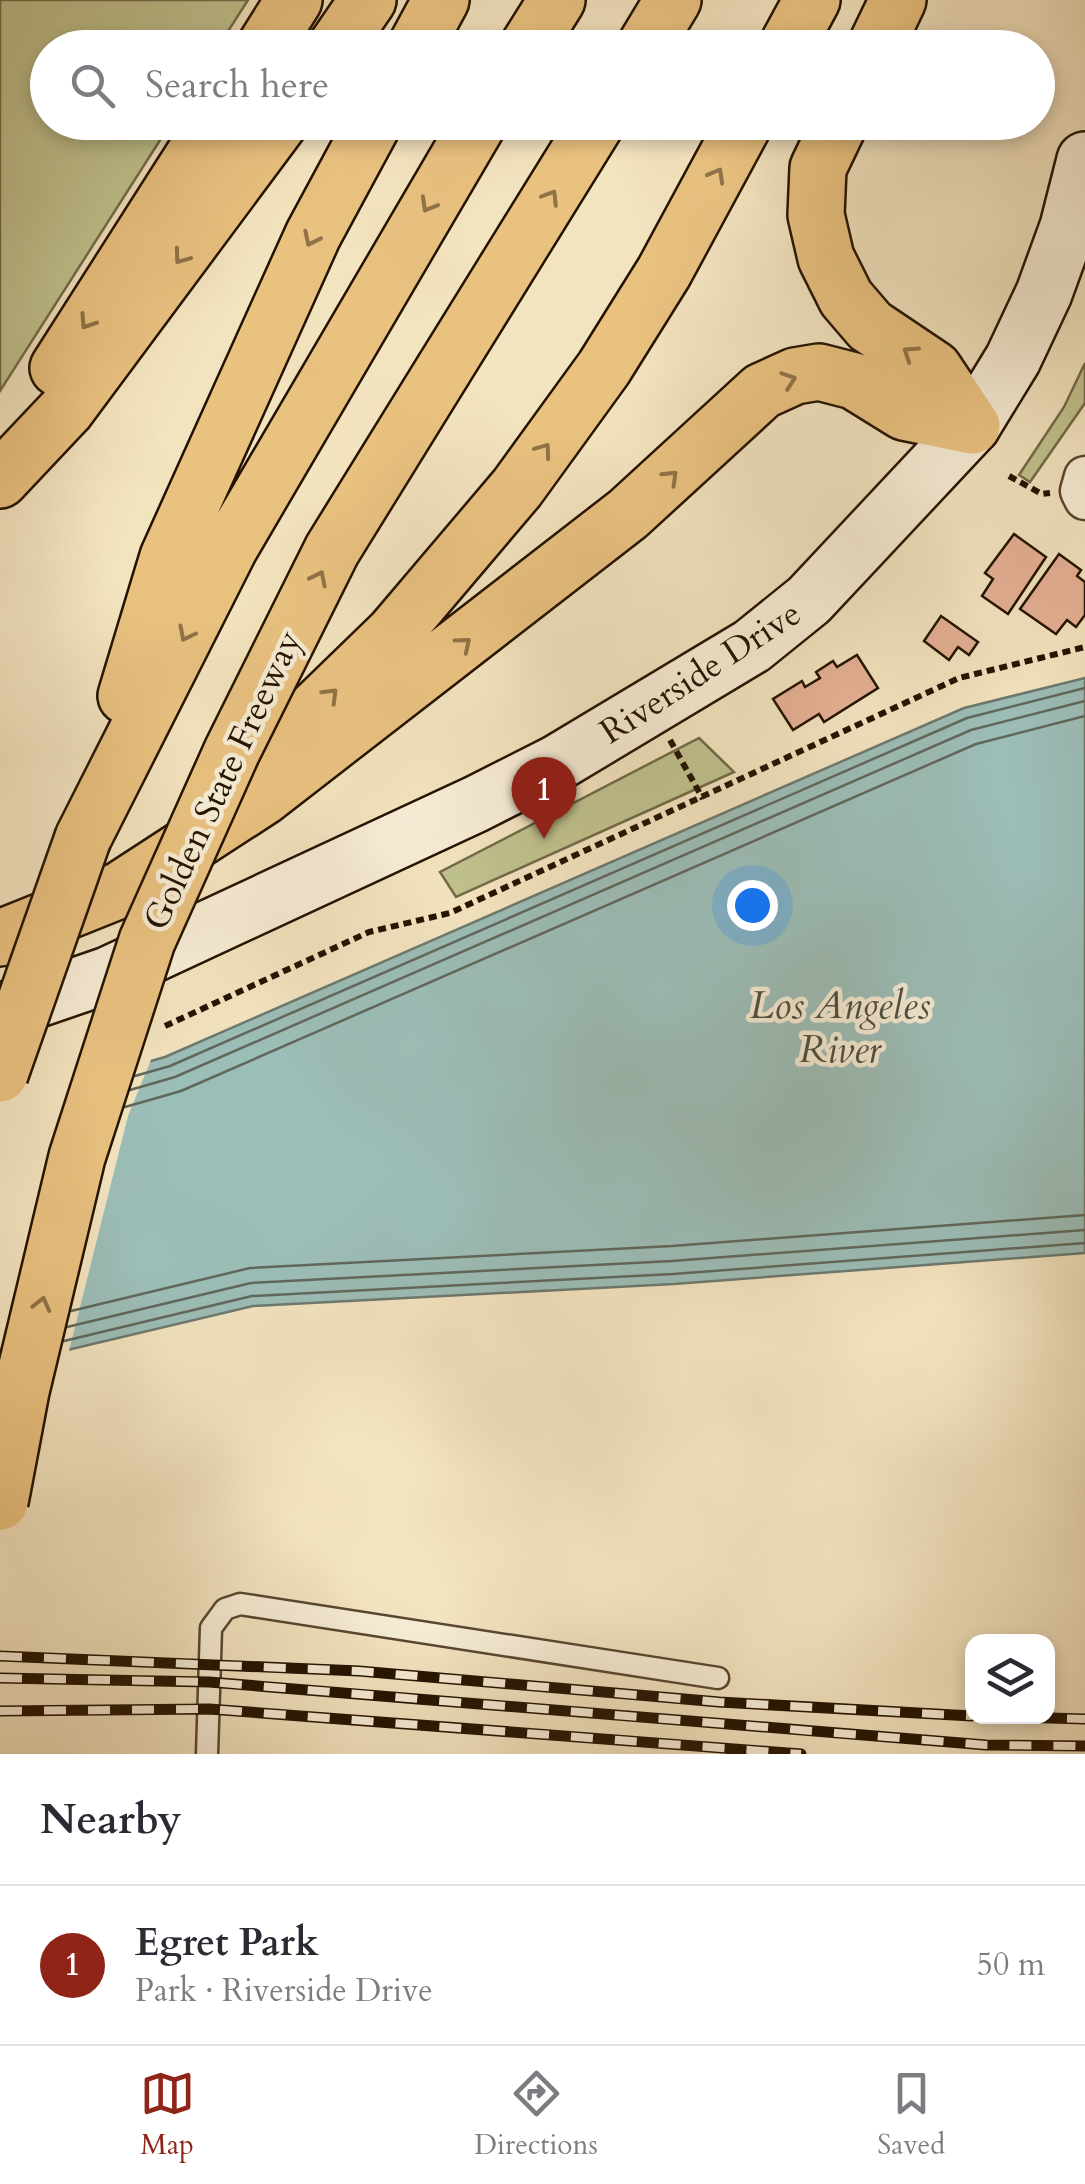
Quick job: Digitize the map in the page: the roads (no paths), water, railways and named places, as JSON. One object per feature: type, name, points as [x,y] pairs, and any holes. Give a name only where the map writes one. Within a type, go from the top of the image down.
[{"type":"highway","points":[[275,30],[294,0]]},
{"type":"highway","points":[[347,30],[368,0]]},
{"type":"highway","points":[[425,30],[441,0]]},
{"type":"highway","points":[[537,30],[556,0]]},
{"type":"highway","points":[[655,30],[673,0]]},
{"type":"highway","points":[[796,30],[812,0]]},
{"type":"highway","points":[[884,30],[898,0]]},
{"type":"highway","points":[[0,458],[204,140]]},
{"type":"highway","points":[[0,480],[76,397],[267,140]]},
{"type":"highway","points":[[0,1074],[83,838],[168,557],[313,235],[364,140]]},
{"type":"highway","points":[[83,838],[230,547],[468,140]]},
{"type":"highway","name":"Golden State Freeway","points":[[0,1502],[21,1391],[77,1156],[146,942],[232,752],[332,550],[586,140]]},
{"type":"highway","points":[[0,938],[135,864],[274,750],[394,633],[518,488],[604,368],[664,272],[735,140]]},
{"type":"highway","points":[[831,140],[818,168],[816,216],[826,258],[846,298],[870,326],[934,369],[972,426]]},
{"type":"highway","points":[[0,938],[120,890],[263,797],[628,514],[762,391],[795,376],[819,372],[854,381],[904,412],[972,426]]},
{"type":"main road","name":"Riverside Drive","points":[[0,1012],[108,975],[270,904],[525,780],[653,708],[752,646],[809,600],[972,426],[1013,359],[1044,294],[1068,227],[1085,160]]},
{"type":"lane","points":[[207,1754],[211,1628],[225,1609],[240,1604],[718,1678]]},
{"type":"water","name":"Los Angeles River","points":[[1085,678],[1085,1253],[674,1284],[253,1306],[0,1366],[0,1104],[165,1057],[964,708]]},
{"type":"railway","points":[[0,1656],[359,1671],[719,1702],[965,1716]]},
{"type":"railway","points":[[0,1678],[209,1682],[986,1745],[1085,1746]]},
{"type":"railway","points":[[0,1711],[209,1709],[801,1754]]},
{"type":"railway","points":[[1055,1718],[1085,1719]]},
{"type":"place","name":"Egret Park","points":[[544,839]]}]
